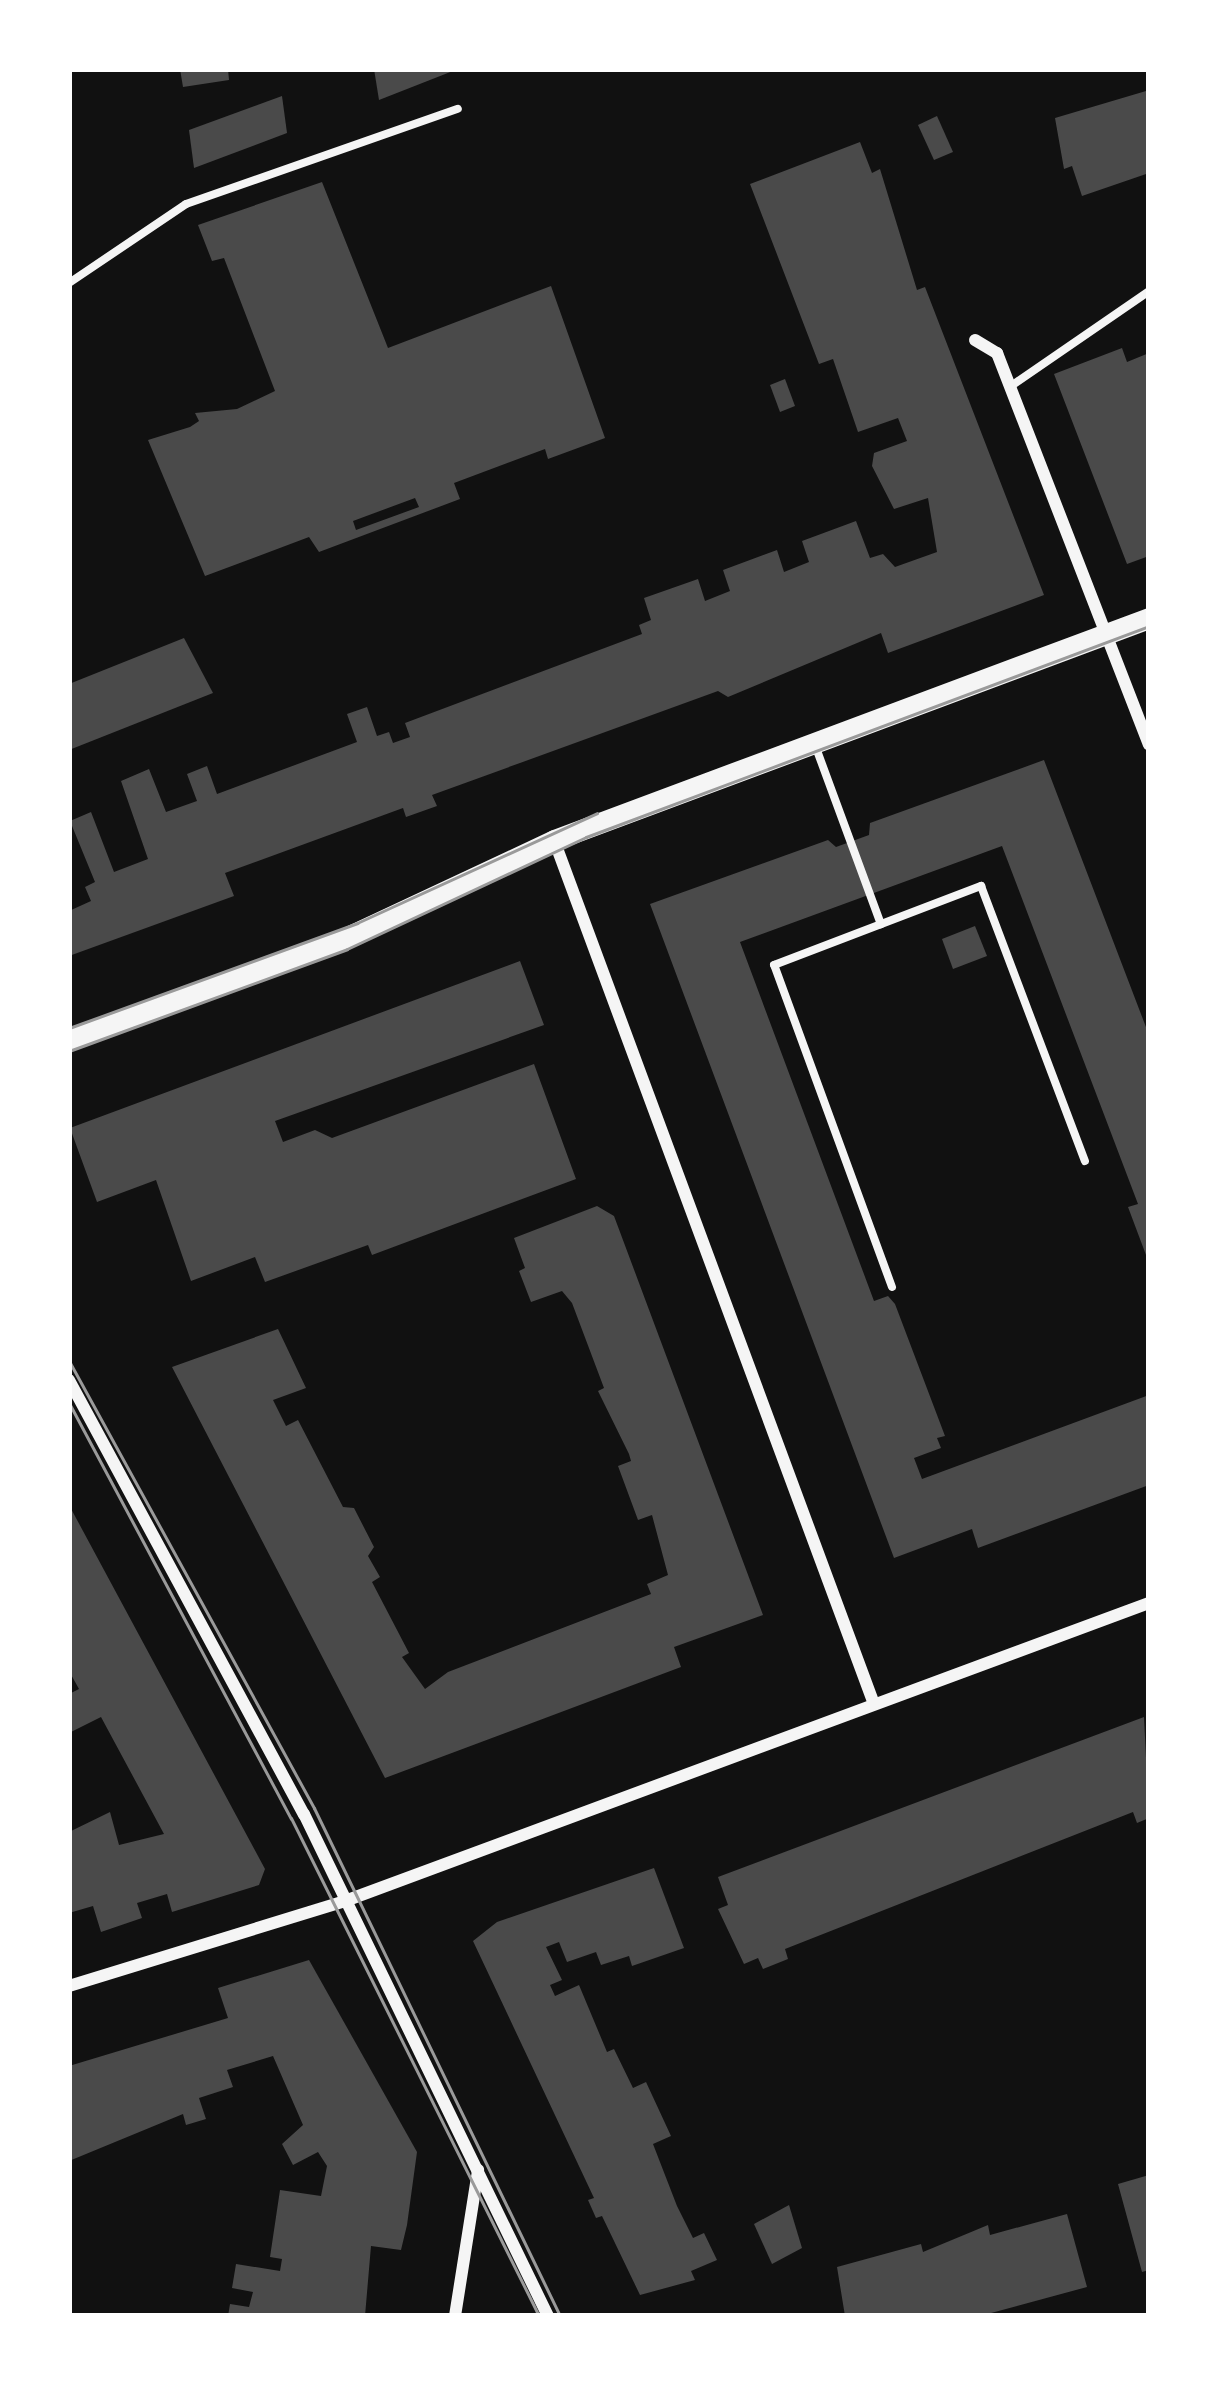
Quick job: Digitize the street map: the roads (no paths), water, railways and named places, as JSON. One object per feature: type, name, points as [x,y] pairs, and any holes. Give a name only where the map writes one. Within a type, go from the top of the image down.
[{"type":"street","points":[[975,340],[997,353],[1149,746]]},
{"type":"street","points":[[69,1040],[341,940],[554,840],[1149,618]]},
{"type":"street","points":[[554,840],[874,1704]]},
{"type":"street","points":[[69,1380],[345,1901],[548,2316]]},
{"type":"street","points":[[69,1987],[345,1901],[1149,1603]]},
{"type":"street","points":[[455,2316],[478,2169]]},
{"type":"lane","points":[[69,283],[186,204],[458,109]]},
{"type":"lane","points":[[1010,386],[1149,291]]},
{"type":"lane","points":[[814,741],[881,924]]},
{"type":"lane","points":[[892,1287],[774,965],[981,886],[1085,1161]]},
{"type":"tram line","points":[[69,1051],[347,949],[586,837],[1149,626]]},
{"type":"tram line","points":[[69,1028],[357,923],[597,813]]},
{"type":"tram line","points":[[69,1361],[314,1808],[560,2316]]},
{"type":"tram line","points":[[69,1403],[291,1818],[539,2316]]}]
